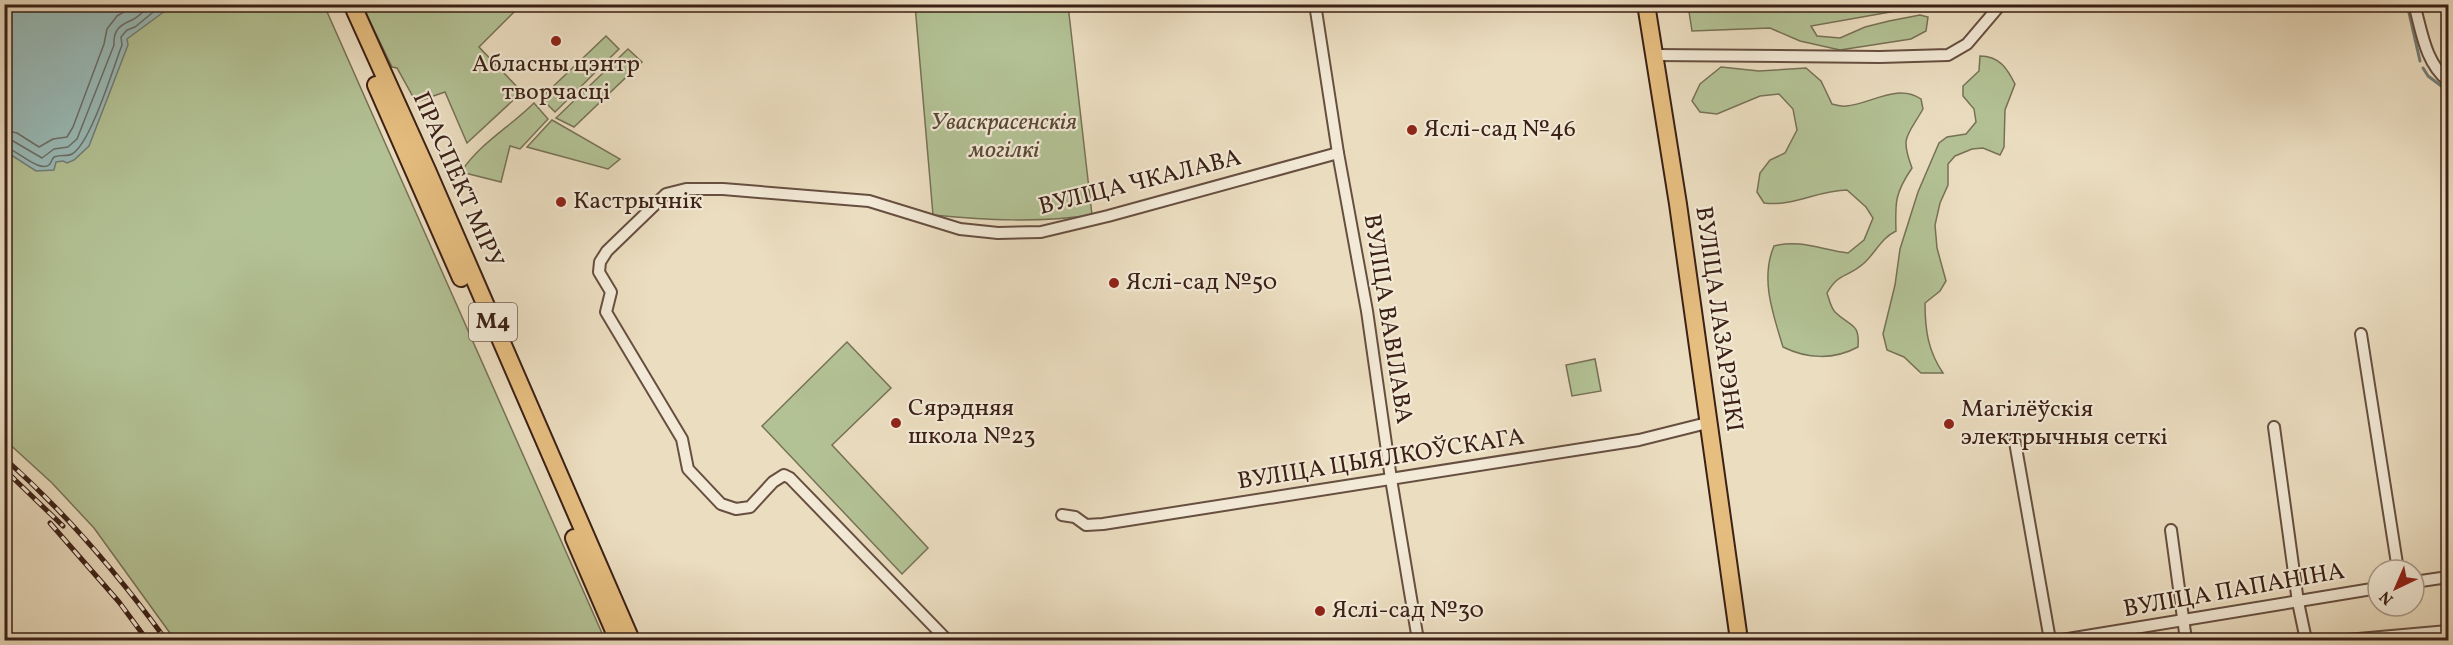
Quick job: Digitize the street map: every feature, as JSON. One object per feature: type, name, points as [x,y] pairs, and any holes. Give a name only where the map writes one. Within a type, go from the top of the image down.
[{"type":"main road","name":"ПРАСПЕКТ МІРУ","points":[[340,4],[618,640]]},
{"type":"main road","name":"ПРАСПЕКТ МІРУ","points":[[352,4],[427,170],[631,640]]},
{"type":"main road","name":"ВУЛІЦА ЛАЗАРЭНКІ","points":[[1646,4],[1678,204],[1739,640]]},
{"type":"street","name":"ВУЛІЦА ВАВІЛАВА","points":[[1315,4],[1338,153],[1367,311],[1391,478],[1418,640]]},
{"type":"street","points":[[1655,55],[1880,57],[1948,55],[1967,44],[2001,4]]},
{"type":"street","points":[[2414,4],[2429,58],[2437,72],[2448,81]]},
{"type":"street","name":"ВУЛІЦА ЧКАЛАВА","points":[[947,640],[790,478],[784,475],[773,482],[750,507],[736,509],[721,504],[688,469],[682,439],[606,312],[611,292],[599,272],[600,262],[607,251],[666,194],[686,189],[723,189],[869,201],[960,229],[1041,232],[1338,153]]},
{"type":"street","points":[[2361,334],[2396,558]]},
{"type":"street","name":"ВУЛІЦА ЦЫЯЛКОЎСКАГА","points":[[1062,515],[1075,517],[1086,525],[1103,524],[1639,440],[1707,423]]},
{"type":"street","points":[[2274,427],[2298,603],[2306,640]]},
{"type":"street","points":[[2015,442],[2050,640]]},
{"type":"street","points":[[2171,530],[2186,640]]},
{"type":"street","points":[[2426,580],[2448,577]]},
{"type":"street","name":"ВУЛІЦА ПАПАНІНА","points":[[2062,640],[2366,590]]},
{"type":"street","points":[[2347,640],[2408,638],[2448,631]]},
{"type":"green space","points":[[1688,4],[1930,5],[1811,26],[1817,36],[1840,38],[1865,27],[1889,21],[1920,15],[1928,17],[1926,31],[1911,39],[1840,50],[1800,41],[1770,28],[1692,31]]},
{"type":"green space","points":[[5,5],[324,5],[605,640],[175,640],[94,528],[52,483],[5,440]]},
{"type":"green space","points":[[362,5],[510,5],[516,10],[479,47],[522,92],[467,143],[445,92],[416,102],[397,68],[392,67]]},
{"type":"green space","name":"Уваскрасенскія могілкі","points":[[915,5],[1068,5],[1092,215],[1012,220],[933,215]]},
{"type":"green space","points":[[606,36],[619,49],[555,112],[541,98]]},
{"type":"green space","points":[[628,49],[642,62],[574,127],[556,118]]},
{"type":"green space","points":[[1980,56],[1992,58],[2002,64],[2015,84],[2005,110],[2004,147],[2000,155],[1983,148],[1972,149],[1955,156],[1948,164],[1948,185],[1940,203],[1935,225],[1937,248],[1946,281],[1940,291],[1925,303],[1928,340],[1943,373],[1921,373],[1904,357],[1887,350],[1883,334],[1895,285],[1900,249],[1918,192],[1939,143],[1947,137],[1966,134],[1976,122],[1974,109],[1963,96],[1963,86],[1979,71]]},
{"type":"green space","points":[[1721,67],[1759,71],[1806,68],[1821,81],[1832,104],[1841,106],[1903,93],[1921,99],[1923,109],[1907,137],[1906,149],[1912,168],[1897,198],[1896,231],[1886,238],[1863,264],[1839,278],[1827,293],[1834,310],[1856,329],[1858,347],[1830,356],[1811,356],[1783,347],[1775,322],[1768,271],[1774,246],[1802,244],[1848,253],[1864,240],[1873,218],[1866,207],[1847,190],[1785,203],[1764,203],[1757,192],[1760,173],[1770,160],[1785,153],[1797,130],[1793,109],[1779,94],[1760,96],[1717,114],[1700,112],[1692,101],[1700,84]]},
{"type":"green space","points":[[534,103],[548,119],[520,149],[510,146],[501,182],[461,172],[477,152]]},
{"type":"green space","points":[[552,120],[620,159],[608,169],[527,147]]},
{"type":"green space","points":[[847,342],[891,388],[832,445],[928,548],[902,574],[762,426]]},
{"type":"green space","points":[[1595,359],[1601,391],[1572,396],[1566,365]]},
{"type":"water","points":[[5,4],[173,5],[127,39],[128,45],[89,146],[74,160],[67,163],[56,162],[54,170],[36,171],[5,151]]},
{"type":"waterway","points":[[2407,4],[2420,61]]},
{"type":"waterway","points":[[2423,68],[2428,76],[2448,91]]},
{"type":"railway","points":[[4,458],[90,544],[166,640]]},
{"type":"railway","points":[[9,474],[63,526]]},
{"type":"railway","points":[[50,523],[119,602],[147,640]]},
{"type":"place","name":"Абласны цэнтр творчасці","points":[[556,41]]},
{"type":"place","name":"Яслі-сад №46","points":[[1412,130]]},
{"type":"place","name":"Кастрычнік","points":[[561,202]]},
{"type":"place","name":"Яслі-сад №50","points":[[1114,283]]},
{"type":"place","name":"Сярэдняя школа №23","points":[[896,423]]},
{"type":"place","name":"Магілёўскія электрычныя сеткі","points":[[1949,424]]},
{"type":"place","name":"Яслі-сад №30","points":[[1320,611]]}]
